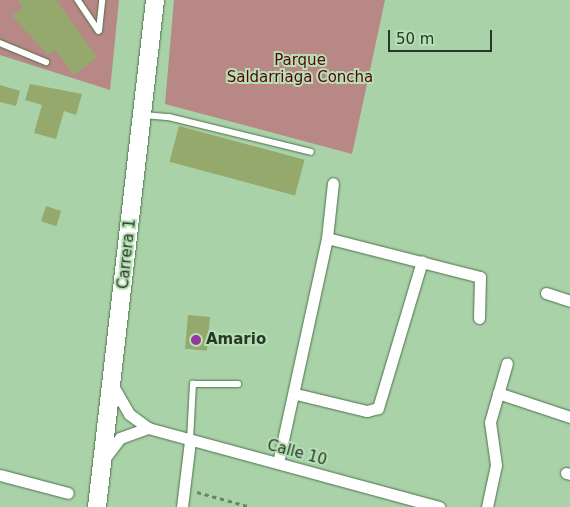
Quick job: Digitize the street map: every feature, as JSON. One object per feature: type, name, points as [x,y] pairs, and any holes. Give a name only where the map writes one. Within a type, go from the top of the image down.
[{"type":"main road","name":"Carrera 1","points":[[97,507],[155,0]]},
{"type":"street","points":[[278,464],[296,394],[327,238],[333,183]]},
{"type":"street","points":[[327,238],[480,277],[479,318]]},
{"type":"street","points":[[296,394],[367,411],[378,408],[422,261]]},
{"type":"street","points":[[546,293],[570,301]]},
{"type":"street","points":[[486,507],[496,465],[488,435],[507,363]]},
{"type":"street","points":[[103,462],[120,438],[148,428],[121,405],[112,383]]},
{"type":"street","points":[[498,393],[570,417]]},
{"type":"street","name":"Calle 10","points":[[148,428],[190,441],[439,507]]},
{"type":"street","points":[[182,507],[190,441]]},
{"type":"street","points":[[0,475],[68,492]]},
{"type":"lane","points":[[78,0],[99,31],[102,0]]},
{"type":"lane","points":[[0,43],[46,62]]},
{"type":"lane","points":[[142,115],[169,117],[310,152]]},
{"type":"lane","points":[[190,441],[193,384],[238,384]]},
{"type":"path","points":[[183,488],[251,507]]},
{"type":"green space","points":[[0,0],[119,0],[110,90],[0,55]]},
{"type":"green space","name":"Parque Saldarriaga Concha","points":[[174,0],[385,0],[352,154],[165,104]]},
{"type":"building","points":[[18,0],[56,0],[97,57],[74,75],[55,50],[48,55],[12,16],[23,7]]},
{"type":"building","points":[[30,84],[82,94],[76,115],[64,111],[56,139],[34,133],[42,105],[25,100]]},
{"type":"building","points":[[0,85],[20,91],[16,106],[0,102]]},
{"type":"building","points":[[179,126],[305,160],[295,195],[169,162]]},
{"type":"building","points":[[46,206],[61,211],[56,226],[41,221]]},
{"type":"building","name":"Amario","points":[[188,315],[210,317],[207,351],[185,349]]},
{"type":"place","name":"Amario","points":[[196,340]]}]
